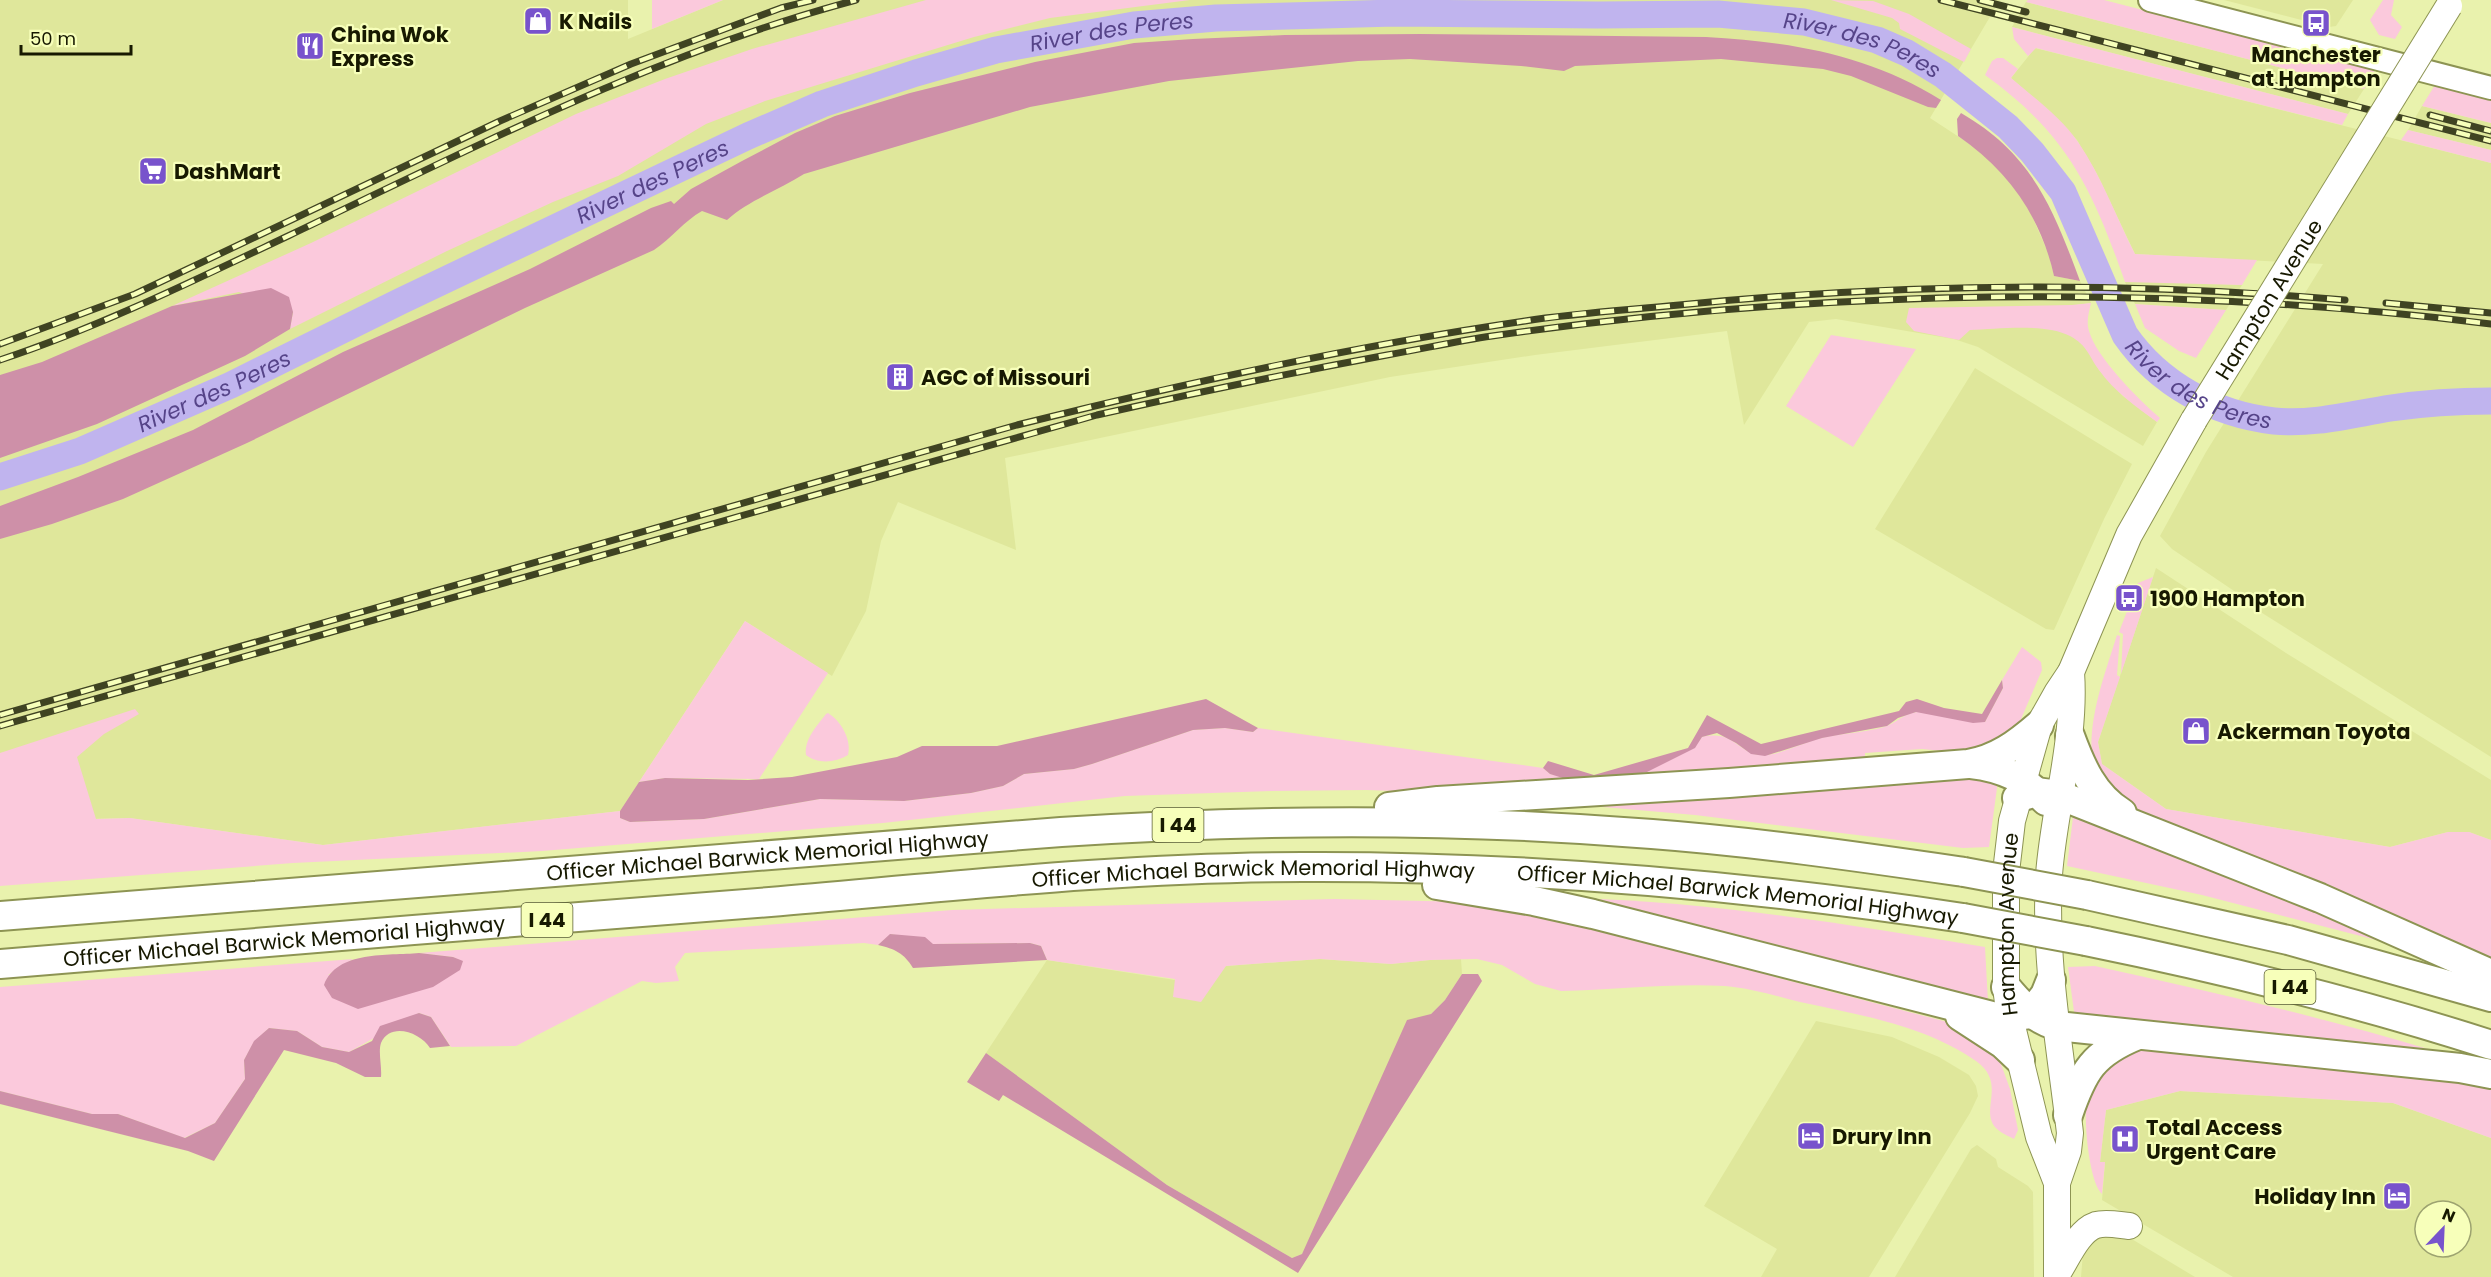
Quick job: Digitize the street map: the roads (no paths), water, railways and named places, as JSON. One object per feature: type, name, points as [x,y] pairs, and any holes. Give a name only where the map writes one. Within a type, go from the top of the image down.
[{"type":"highway","points":[[1299,823],[1359,811],[1438,801],[1694,785],[1968,764],[1982,761],[2010,749],[2039,725]]},
{"type":"highway","points":[[2070,736],[2085,772],[2100,795],[2116,809],[2160,835]]},
{"type":"highway","points":[[1968,764],[1995,768],[2038,796],[2160,835],[2320,898],[2491,974]]},
{"type":"highway","name":"Officer Michael Barwick Memorial Highway","points":[[0,916],[1061,832],[1220,823],[1492,824],[1653,834],[1812,851],[1964,872],[2087,894],[2288,940],[2491,997]]},
{"type":"highway","points":[[1298,867],[1474,889],[1534,901],[1695,939],[1984,1015],[2020,1016],[2057,1026],[2460,1068],[2491,1074]]},
{"type":"highway","name":"Officer Michael Barwick Memorial Highway","points":[[0,964],[1088,875],[1298,867],[1469,869],[1629,878],[1790,894],[1963,918],[2086,941],[2316,994],[2491,1045]]},
{"type":"highway","points":[[0,910],[34,913]]},
{"type":"highway","points":[[2020,1016],[2046,995],[2051,980]]},
{"type":"highway","points":[[2006,987],[2020,1016]]},
{"type":"highway","points":[[1931,1002],[1985,1031],[2020,1060]]},
{"type":"highway","points":[[2068,1115],[2078,1087],[2094,1062],[2116,1044],[2138,1035]]},
{"type":"main road","points":[[2150,0],[2491,88]]},
{"type":"main road","name":"Hampton Avenue","points":[[2057,1275],[2057,1183],[2068,1151],[2070,1133],[2051,980],[2038,796],[2039,725],[2071,672],[2112,572],[2155,486],[2238,346],[2451,3]]},
{"type":"main road","name":"Hampton Avenue","points":[[2006,987],[2006,872],[2012,821],[2038,796],[2070,736],[2073,701],[2071,672]]},
{"type":"main road","name":"Hampton Avenue","points":[[2020,1016],[2020,1060],[2044,1153],[2057,1183]]},
{"type":"main road","points":[[2057,1275],[2084,1232],[2103,1224],[2129,1226]]},
{"type":"waterway","name":"River des Peres","points":[[0,477],[80,451],[231,385],[401,301],[748,136],[822,104],[996,50],[1134,25],[1216,18],[1395,13],[1718,14],[1804,22],[1877,40],[1907,53],[1943,75],[2008,127],[2032,152],[2063,192],[2125,335],[2154,368],[2190,394],[2230,412],[2289,422],[2348,416],[2416,405],[2491,401]]},
{"type":"railway","points":[[0,344],[135,294],[500,121],[631,64],[781,8],[813,0]]},
{"type":"railway","points":[[0,360],[73,333],[146,302],[497,137],[638,75],[709,47],[856,0]]},
{"type":"railway","points":[[1941,0],[2491,141]]},
{"type":"railway","points":[[1980,0],[2026,12]]},
{"type":"railway","points":[[2430,115],[2491,131]]},
{"type":"railway","points":[[0,715],[1017,425],[1206,380],[1397,342],[1563,316],[1845,292],[2095,287],[2345,300]]},
{"type":"railway","points":[[0,726],[1097,415],[1278,376],[1479,338],[1616,320],[1740,309],[1865,301],[1991,297],[2116,297],[2242,302],[2367,311],[2491,324]]},
{"type":"railway","points":[[2386,303],[2491,313]]},
{"type":"place","name":"K Nails","points":[[538,21]]},
{"type":"place","name":"Manchester at Hampton","points":[[2316,23]]},
{"type":"place","name":"China Wok Express","points":[[310,46]]},
{"type":"place","name":"DashMart","points":[[153,171]]},
{"type":"place","name":"AGC of Missouri","points":[[900,377]]},
{"type":"place","name":"1900 Hampton","points":[[2129,598]]},
{"type":"place","name":"Ackerman Toyota","points":[[2196,731]]},
{"type":"place","name":"Drury Inn","points":[[1811,1136]]},
{"type":"place","name":"Total Access Urgent Care","points":[[2125,1139]]},
{"type":"place","name":"Holiday Inn","points":[[2397,1196]]}]
